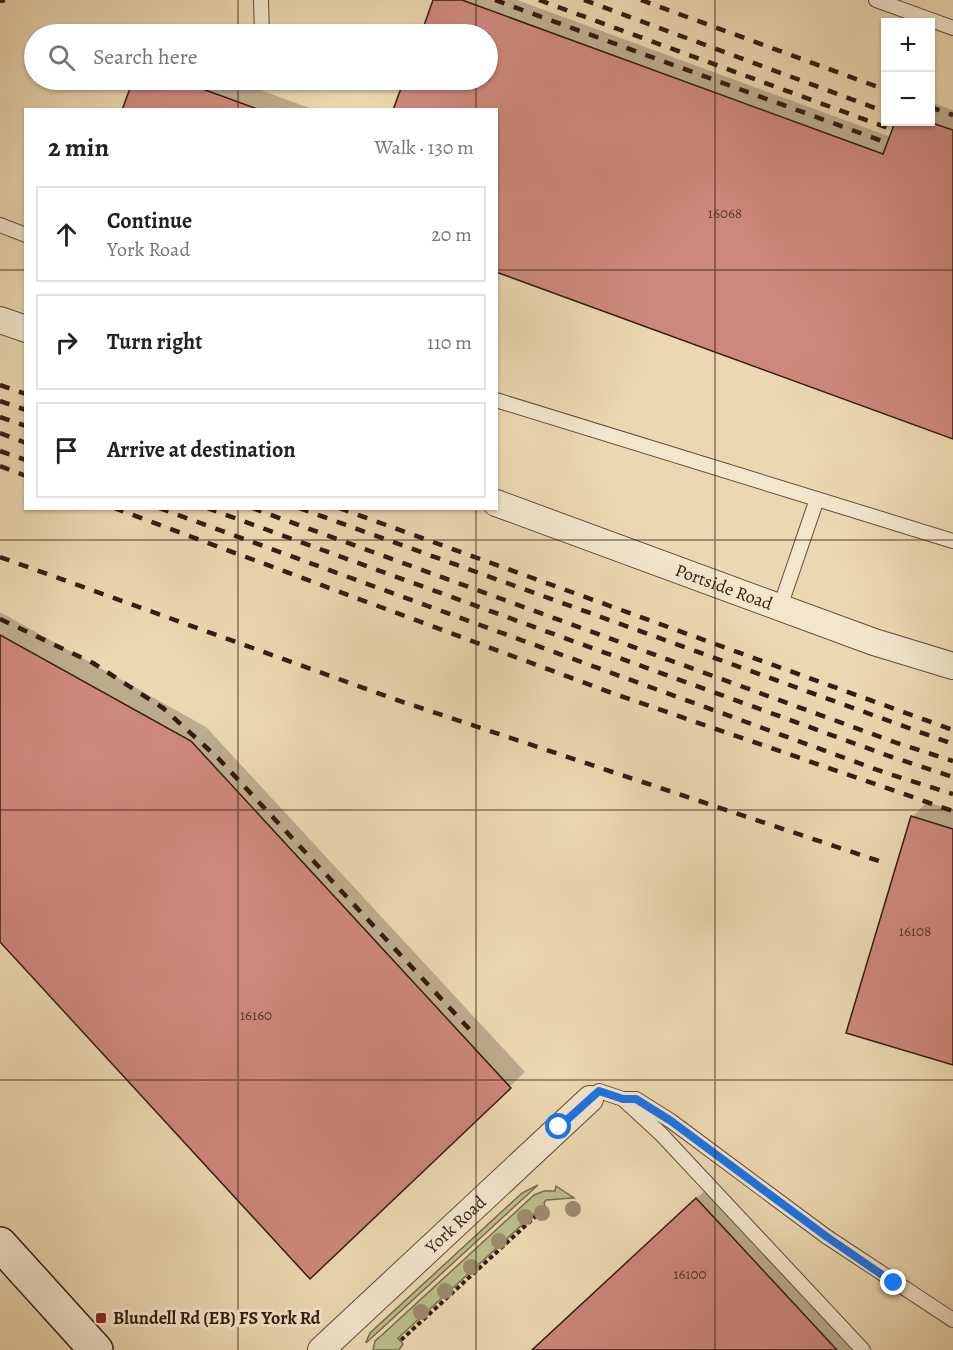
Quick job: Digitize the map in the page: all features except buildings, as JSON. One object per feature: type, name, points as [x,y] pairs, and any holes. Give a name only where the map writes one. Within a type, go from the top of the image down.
[{"type":"main road","points":[[0,1244],[96,1350]]},
{"type":"street","points":[[0,320],[24,328]]},
{"type":"street","name":"Portside Road","points":[[498,504],[874,642],[953,666]]},
{"type":"street","name":"York Road","points":[[321,1350],[590,1099]]},
{"type":"lane","points":[[261,0],[262,24]]},
{"type":"lane","points":[[876,0],[953,28]]},
{"type":"lane","points":[[0,225],[24,234]]},
{"type":"lane","points":[[498,401],[953,541]]},
{"type":"lane","points":[[780,608],[818,499]]},
{"type":"lane","points":[[590,1099],[599,1091],[623,1099],[636,1099],[671,1121],[827,1237],[953,1320]]},
{"type":"lane","points":[[623,1099],[662,1134],[863,1350]]},
{"type":"path","points":[[400,1341],[537,1215]]},
{"type":"green space","points":[[538,1185],[366,1342],[370,1333],[522,1193]]},
{"type":"green space","points":[[556,1186],[574,1198],[546,1200],[544,1203],[546,1210],[539,1217],[535,1213],[398,1338],[403,1344],[399,1350],[373,1350],[375,1341],[534,1195],[544,1191],[555,1191]]},
{"type":"railway","points":[[0,1],[5,0]]},
{"type":"railway","points":[[495,0],[882,141]]},
{"type":"railway","points":[[539,0],[888,128]]},
{"type":"railway","points":[[584,0],[881,110]]},
{"type":"railway","points":[[641,0],[881,88]]},
{"type":"railway","points":[[935,109],[953,115]]},
{"type":"railway","points":[[0,385],[24,393]]},
{"type":"railway","points":[[0,401],[24,409]]},
{"type":"railway","points":[[0,417],[24,425]]},
{"type":"railway","points":[[0,433],[24,442]]},
{"type":"railway","points":[[0,451],[24,459]]},
{"type":"railway","points":[[0,466],[24,475]]},
{"type":"railway","points":[[119,510],[612,693],[953,811]]},
{"type":"railway","points":[[164,510],[886,773],[953,794]]},
{"type":"railway","points":[[212,510],[889,756],[953,777]]},
{"type":"railway","points":[[257,510],[897,743],[953,761]]},
{"type":"railway","points":[[305,510],[953,744]]},
{"type":"railway","points":[[345,510],[953,730]]},
{"type":"railway","points":[[0,557],[397,700],[885,863]]},
{"type":"railway","points":[[0,619],[93,663],[163,708],[218,758],[472,1032]]},
{"type":"place","name":"Blundell Rd (EB) FS York Rd","points":[[101,1318]]},
{"type":"route","points":[[559,1127],[599,1091],[623,1099],[636,1099],[671,1121],[827,1237],[894,1283]]}]
